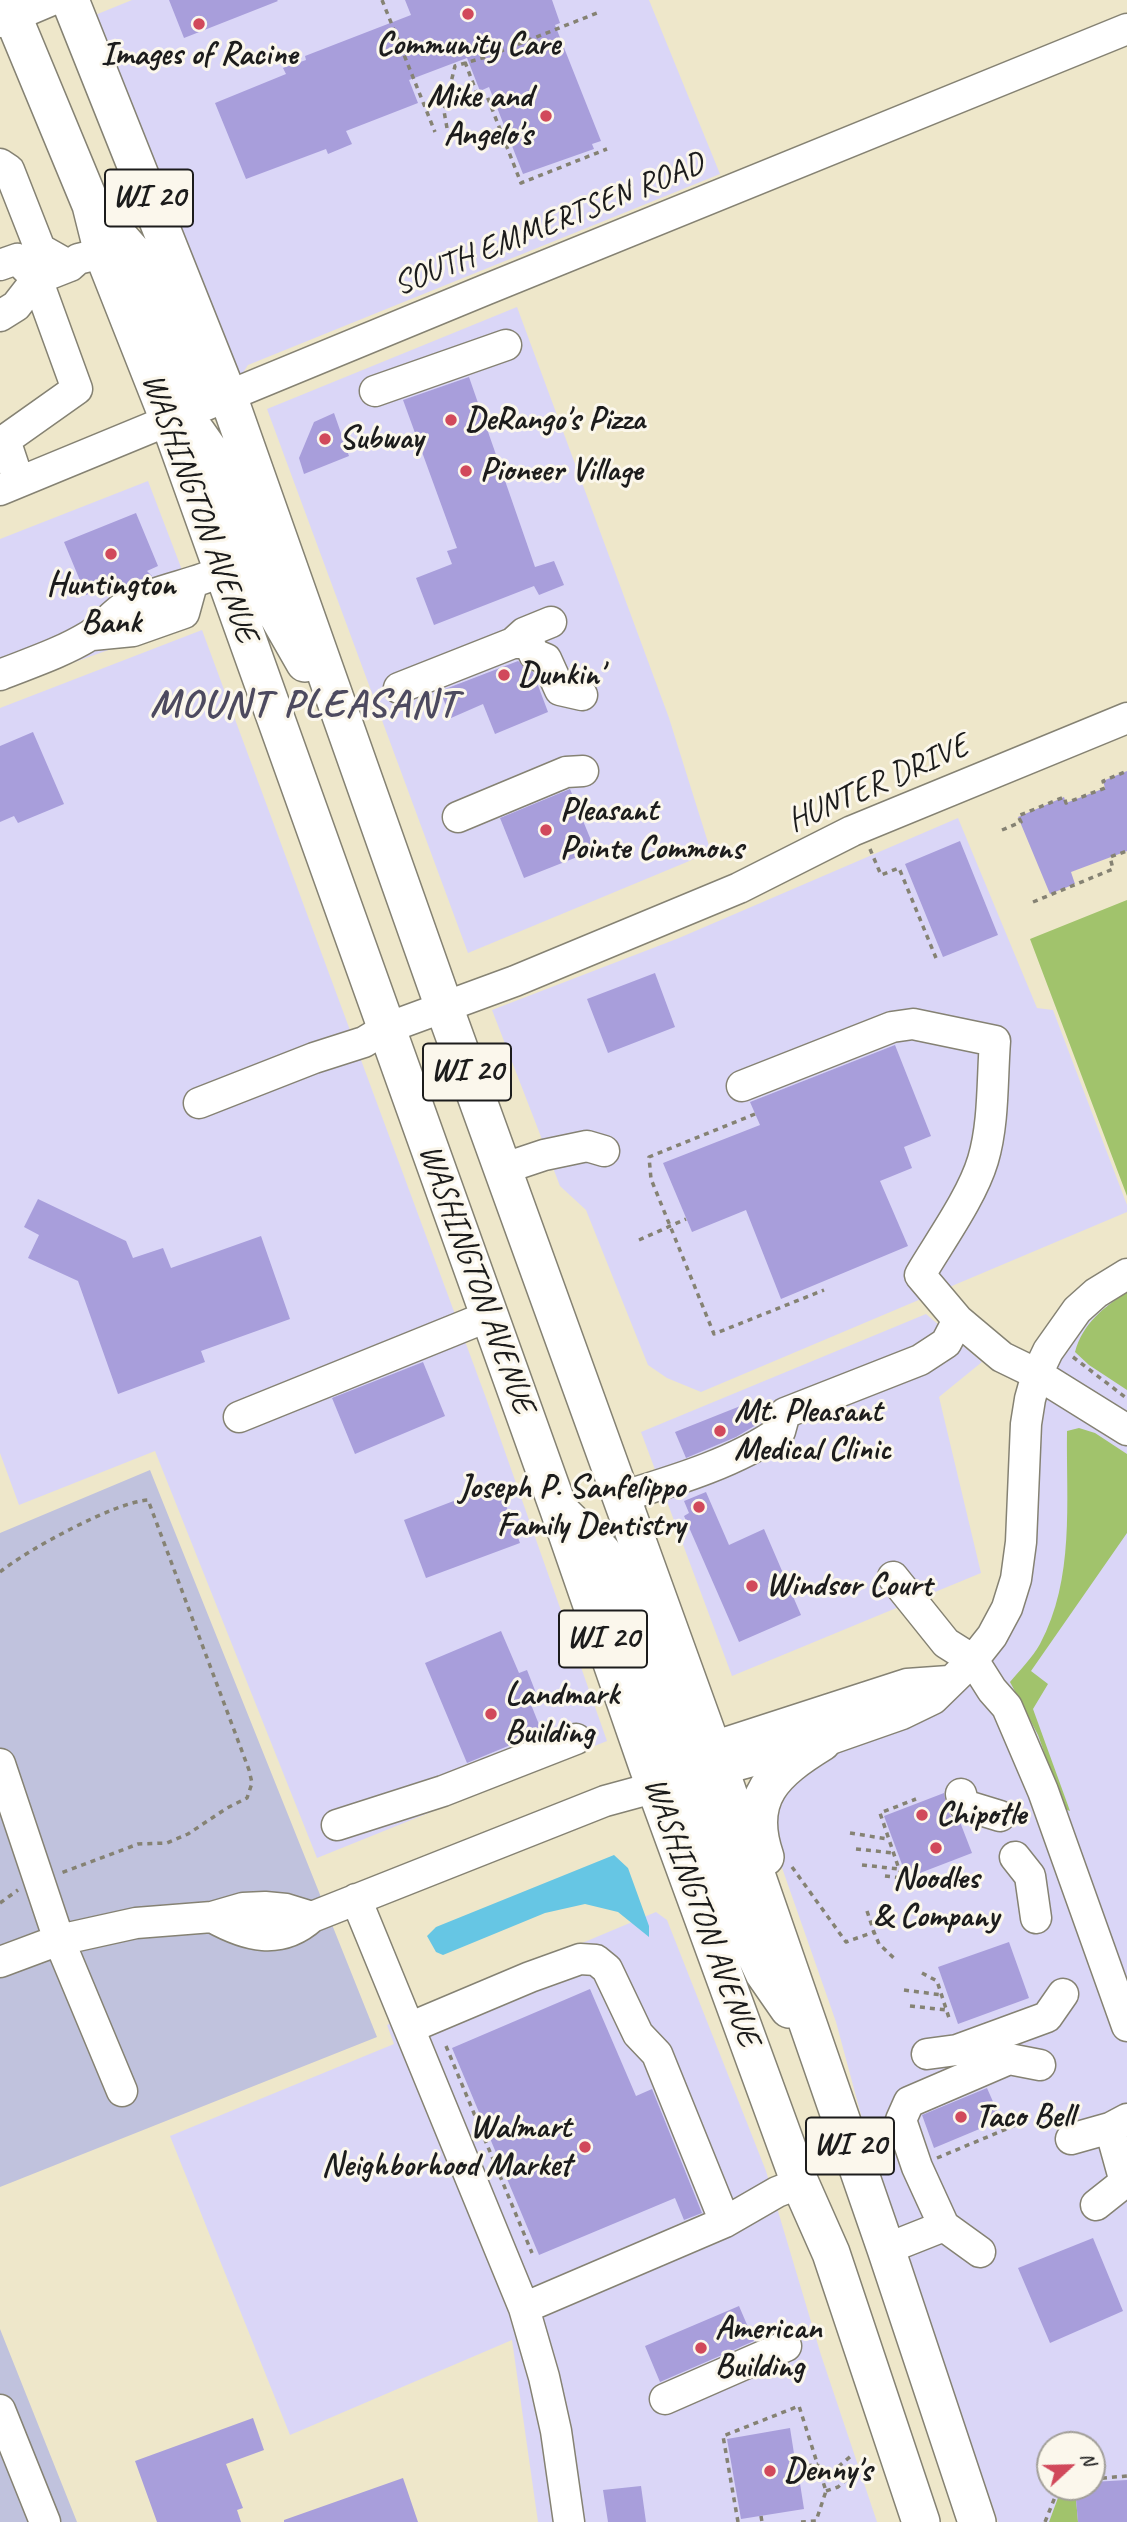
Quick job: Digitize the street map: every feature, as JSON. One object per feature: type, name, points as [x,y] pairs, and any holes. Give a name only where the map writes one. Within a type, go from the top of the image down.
[{"type":"main road","name":"WASHINGTON AVENUE","points":[[70,0],[228,396],[621,1497],[684,1768],[800,2183],[831,2253],[921,2522]]},
{"type":"main road","name":"WASHINGTON AVENUE","points":[[6,13],[91,205],[86,259],[169,420],[208,577],[387,1028],[559,1510],[818,2052],[977,2522]]},
{"type":"main road","points":[[91,205],[134,254],[171,351],[189,385],[199,393],[228,396]]},
{"type":"main road","points":[[169,420],[187,425],[197,433],[211,453],[251,562],[269,600],[344,725]]},
{"type":"main road","points":[[818,2052],[822,2023],[758,1838],[761,1804],[769,1783],[789,1763],[822,1742]]},
{"type":"street","points":[[6,13],[52,0]]},
{"type":"street","name":"SOUTH EMMERTSEN ROAD","points":[[10,486],[1127,29]]},
{"type":"street","points":[[0,164],[9,170],[40,249],[86,259]]},
{"type":"street","points":[[13,261],[86,259]]},
{"type":"street","points":[[0,316],[16,306],[13,261]]},
{"type":"street","points":[[10,486],[3,433],[77,389],[13,261]]},
{"type":"street","points":[[375,391],[506,345]]},
{"type":"street","points":[[0,675],[62,651],[92,635],[124,606],[169,588],[208,577]]},
{"type":"street","points":[[399,688],[513,643],[524,633],[551,622]]},
{"type":"street","points":[[513,643],[529,643],[534,654],[546,659],[560,690],[582,695]]},
{"type":"street","name":"HUNTER DRIVE","points":[[199,1103],[363,1042],[387,1028],[514,981],[739,888],[862,827],[1127,718]]},
{"type":"street","points":[[458,817],[566,772],[583,771]]},
{"type":"street","points":[[742,1086],[892,1027],[913,1024],[995,1041],[989,1130],[983,1161],[963,1202],[920,1275],[958,1320],[1002,1357],[1037,1374],[1127,1430]]},
{"type":"street","points":[[502,1168],[587,1146],[604,1151]]},
{"type":"street","points":[[684,1768],[822,1742],[902,1714],[933,1699],[973,1660],[1007,1608],[1016,1579],[1021,1542],[1026,1424],[1037,1374],[1048,1351],[1077,1310],[1096,1293],[1127,1274]]},
{"type":"street","points":[[239,1417],[489,1317]]},
{"type":"street","points":[[621,1497],[692,1474],[770,1438],[780,1431],[785,1413],[919,1360],[946,1343],[958,1320]]},
{"type":"street","points":[[892,1577],[946,1643],[973,1660],[992,1690],[1007,1707],[1043,1791],[1127,2026]]},
{"type":"street","points":[[0,1962],[59,1940],[136,1923],[212,1917],[244,1931],[279,1936],[292,1932],[312,1917],[684,1768],[907,1684],[949,1681]]},
{"type":"street","points":[[337,1825],[443,1791],[576,1739]]},
{"type":"street","points":[[0,1764],[59,1940],[122,2091]]},
{"type":"street","points":[[961,1794],[964,1805],[1000,1816]]},
{"type":"street","points":[[1036,1918],[1023,1867],[1069,1864]]},
{"type":"street","points":[[356,1899],[524,2308],[556,2431],[569,2522]]},
{"type":"street","points":[[409,2028],[530,1977],[580,1959],[596,1960],[607,1969],[638,2034],[657,2054],[725,2222]]},
{"type":"street","points":[[927,2054],[957,2050],[1047,2017],[1063,1994]]},
{"type":"street","points":[[980,2252],[944,2226],[930,2198],[901,2120],[909,2102],[1009,2059],[1040,2065]]},
{"type":"street","points":[[1071,2138],[1119,2123],[1125,2182],[1096,2205]]},
{"type":"street","points":[[524,2308],[725,2222],[777,2192],[800,2183]]},
{"type":"street","points":[[886,2249],[944,2226]]},
{"type":"street","points":[[665,2399],[786,2346]]},
{"type":"street","points":[[0,2410],[45,2522]]},
{"type":"path","points":[[382,0],[435,132]]},
{"type":"path","points":[[447,128],[444,111],[455,66],[486,57],[597,13]]},
{"type":"path","points":[[465,62],[479,99],[487,96],[521,183],[607,149]]},
{"type":"path","points":[[1002,830],[1021,822],[1018,816],[1064,797],[1066,803],[1105,788],[1102,781],[1127,771]]},
{"type":"path","points":[[862,827],[881,875],[899,868],[936,958]]},
{"type":"path","points":[[1033,902],[1113,869],[1110,857],[1127,850]]},
{"type":"path","points":[[755,1114],[649,1157],[651,1179],[714,1334],[824,1290]]},
{"type":"path","points":[[639,1240],[686,1219]]},
{"type":"path","points":[[1073,1357],[1127,1399]]},
{"type":"path","points":[[0,1572],[18,1558],[90,1521],[136,1501],[148,1500],[252,1783],[247,1798],[188,1834],[167,1843],[138,1844],[23,1886],[0,1903]]},
{"type":"path","points":[[885,1876],[902,1878],[880,1813],[916,1799]]},
{"type":"path","points":[[850,1833],[888,1839]]},
{"type":"path","points":[[856,1849],[894,1853]]},
{"type":"path","points":[[790,1865],[846,1942],[874,1932]]},
{"type":"path","points":[[862,1866],[898,1868]]},
{"type":"path","points":[[867,1911],[879,1944],[895,1960]]},
{"type":"path","points":[[922,1973],[937,1981],[950,2021]]},
{"type":"path","points":[[904,1990],[942,1995]]},
{"type":"path","points":[[910,2006],[947,2010]]},
{"type":"path","points":[[446,2046],[532,2253]]},
{"type":"path","points":[[930,2161],[1023,2122]]},
{"type":"path","points":[[738,2522],[723,2436],[799,2406],[826,2491],[816,2521],[801,2522]]},
{"type":"path","points":[[821,2476],[833,2471],[850,2456]]},
{"type":"path","points":[[807,2466],[818,2464]]},
{"type":"path","points":[[826,2491],[838,2487],[855,2472]]},
{"type":"path","points":[[1106,2478],[1127,2476]]},
{"type":"path","points":[[1045,2522],[1053,2501]]},
{"type":"path","points":[[761,2516],[762,2522]]},
{"type":"shaded area","points":[[132,0],[649,0],[720,174],[248,365],[228,396],[78,22]]},
{"type":"shaded area","points":[[517,307],[669,718],[711,852],[468,953],[267,409]]},
{"type":"shaded area","points":[[148,481],[200,617],[0,689],[0,539]]},
{"type":"shaded area","points":[[202,630],[486,1398],[607,1741],[317,1858],[155,1451],[19,1505],[0,1453],[0,708]]},
{"type":"shaded area","points":[[958,818],[1037,1008],[1053,1010],[1127,1205],[1127,1212],[701,1392],[667,1378],[648,1365],[586,1210],[560,1186],[492,1010],[679,938]]},
{"type":"shaded area","points":[[1127,1274],[1127,2522],[998,2522],[871,2152],[836,2022],[773,1842],[750,1762],[902,1714],[992,1636],[1037,1374]]},
{"type":"shaded area","points":[[926,1314],[982,1362],[939,1397],[981,1573],[732,1676],[641,1432]]},
{"type":"shaded area","points":[[150,1470],[377,2037],[0,2187],[0,1533]]},
{"type":"shaded area","points":[[656,1912],[667,1920],[766,2171],[821,2355],[877,2522],[538,2522],[512,2340],[290,2435],[170,2136],[394,2044],[387,2025]]},
{"type":"shaded area","points":[[0,2329],[77,2522],[0,2522]]},
{"type":"green space","points":[[1127,900],[1127,1196],[1030,939]]},
{"type":"green space","points":[[1127,1292],[1127,1390],[1089,1365],[1075,1352],[1083,1333],[1095,1317]]},
{"type":"green space","points":[[1079,1428],[1095,1433],[1127,1454],[1127,1533],[1031,1671],[1048,1684],[1033,1709],[1070,1811],[1064,1809],[1038,1735],[1010,1682],[1040,1644],[1059,1593],[1066,1540],[1067,1431]]},
{"type":"green space","points":[[1057,2501],[1076,2501],[1078,2522],[1049,2522]]},
{"type":"water","points":[[614,1855],[628,1868],[649,1926],[649,1937],[618,1912],[585,1904],[545,1913],[443,1955],[436,1952],[427,1936],[436,1927]]},
{"type":"building","name":"Images of Racine","points":[[169,0],[277,0],[278,1],[184,38]]},
{"type":"building","points":[[405,0],[552,0],[560,23],[555,25],[601,141],[592,144],[594,149],[523,174],[489,87],[480,91],[467,58],[409,80],[418,103],[346,131],[352,144],[328,154],[326,149],[246,179],[215,103],[286,74],[283,68],[306,60],[305,56],[411,15]]},
{"type":"building","name":"Pioneer Village","points":[[469,377],[535,567],[554,561],[564,585],[539,595],[534,586],[434,625],[416,578],[452,564],[447,551],[457,548],[403,400]]},
{"type":"building","name":"Subway","points":[[334,413],[349,456],[304,474],[299,458],[314,422]]},
{"type":"building","name":"Huntington Bank","points":[[136,513],[158,566],[147,571],[152,576],[125,587],[119,582],[86,595],[64,542]]},
{"type":"building","points":[[518,661],[533,672],[548,712],[495,734],[483,704],[451,718],[440,691]]},
{"type":"building","points":[[33,732],[64,804],[18,823],[14,816],[0,822],[0,746]]},
{"type":"building","points":[[1127,771],[1127,851],[1071,872],[1075,884],[1050,894],[1018,817],[1064,797],[1066,803],[1105,788],[1103,781]]},
{"type":"building","name":"Pleasant Pointe Commons","points":[[570,789],[595,850],[524,878],[500,818]]},
{"type":"building","points":[[960,841],[998,935],[943,957],[905,864]]},
{"type":"building","points":[[655,973],[675,1027],[608,1053],[587,999]]},
{"type":"building","points":[[895,1045],[931,1136],[904,1147],[912,1168],[880,1181],[908,1246],[781,1299],[746,1210],[692,1232],[663,1163],[760,1125],[750,1102]]},
{"type":"building","points":[[38,1199],[126,1241],[133,1258],[163,1248],[171,1268],[261,1236],[290,1319],[201,1351],[205,1362],[118,1394],[78,1281],[28,1258],[39,1235],[24,1227]]},
{"type":"building","points":[[423,1362],[445,1416],[355,1454],[332,1398]]},
{"type":"building","name":"Mt. Pleasant Medical Clinic","points":[[753,1401],[761,1422],[736,1437],[686,1458],[675,1432]]},
{"type":"building","points":[[498,1484],[520,1543],[426,1578],[404,1520]]},
{"type":"building","name":"Windsor Court","points":[[706,1492],[729,1545],[764,1529],[801,1615],[739,1642],[684,1516],[689,1513],[684,1501]]},
{"type":"building","name":"Landmark Building","points":[[501,1631],[519,1673],[527,1670],[536,1693],[528,1697],[542,1732],[467,1763],[425,1663]]},
{"type":"building","points":[[944,1793],[947,1810],[952,1818],[960,1822],[972,1853],[907,1878],[884,1816]]},
{"type":"building","points":[[1009,1942],[1029,1998],[958,2024],[938,1967]]},
{"type":"building","name":"Walmart Neighborhood Market","points":[[590,1989],[636,2096],[652,2089],[702,2213],[684,2220],[675,2198],[539,2255],[452,2048]]},
{"type":"building","name":"Taco Bell","points":[[987,2088],[1001,2120],[934,2148],[922,2115]]},
{"type":"building","points":[[1093,2238],[1123,2311],[1050,2343],[1018,2268]]},
{"type":"building","name":"American Building","points":[[739,2306],[754,2341],[660,2382],[645,2346]]},
{"type":"building","points":[[253,2418],[264,2450],[226,2464],[243,2508],[237,2510],[241,2522],[157,2522],[135,2461]]},
{"type":"building","name":"Denny's","points":[[790,2428],[795,2460],[806,2458],[808,2476],[799,2477],[804,2509],[741,2519],[727,2439]]},
{"type":"building","points":[[403,2478],[418,2522],[284,2522],[284,2520]]},
{"type":"building","points":[[1127,2480],[1127,2522],[1078,2522],[1076,2501],[1106,2501],[1106,2481]]},
{"type":"building","points":[[641,2486],[646,2522],[608,2522],[603,2490]]},
{"type":"place","name":"Community Care","points":[[468,14]]},
{"type":"place","name":"Images of Racine","points":[[199,24]]},
{"type":"place","name":"Mike and Angelo's","points":[[546,116]]},
{"type":"place","name":"DeRango's Pizza","points":[[451,420]]},
{"type":"place","name":"Subway","points":[[325,439]]},
{"type":"place","name":"Pioneer Village","points":[[466,471]]},
{"type":"place","name":"Huntington Bank","points":[[111,554]]},
{"type":"place","name":"Dunkin'","points":[[504,675]]},
{"type":"place","name":"Pleasant Pointe Commons","points":[[546,830]]},
{"type":"place","name":"Mt. Pleasant Medical Clinic","points":[[720,1431]]},
{"type":"place","name":"Joseph P. Sanfelippo Family Dentistry","points":[[699,1507]]},
{"type":"place","name":"Windsor Court","points":[[752,1586]]},
{"type":"place","name":"Landmark Building","points":[[491,1714]]},
{"type":"place","name":"Chipotle","points":[[922,1815]]},
{"type":"place","name":"Noodles & Company","points":[[936,1848]]},
{"type":"place","name":"Taco Bell","points":[[961,2117]]},
{"type":"place","name":"Walmart Neighborhood Market","points":[[585,2147]]},
{"type":"place","name":"American Building","points":[[701,2348]]},
{"type":"place","name":"Denny's","points":[[770,2471]]},
{"type":"district","name":"MOUNT PLEASANT","points":[[304,706]]}]
